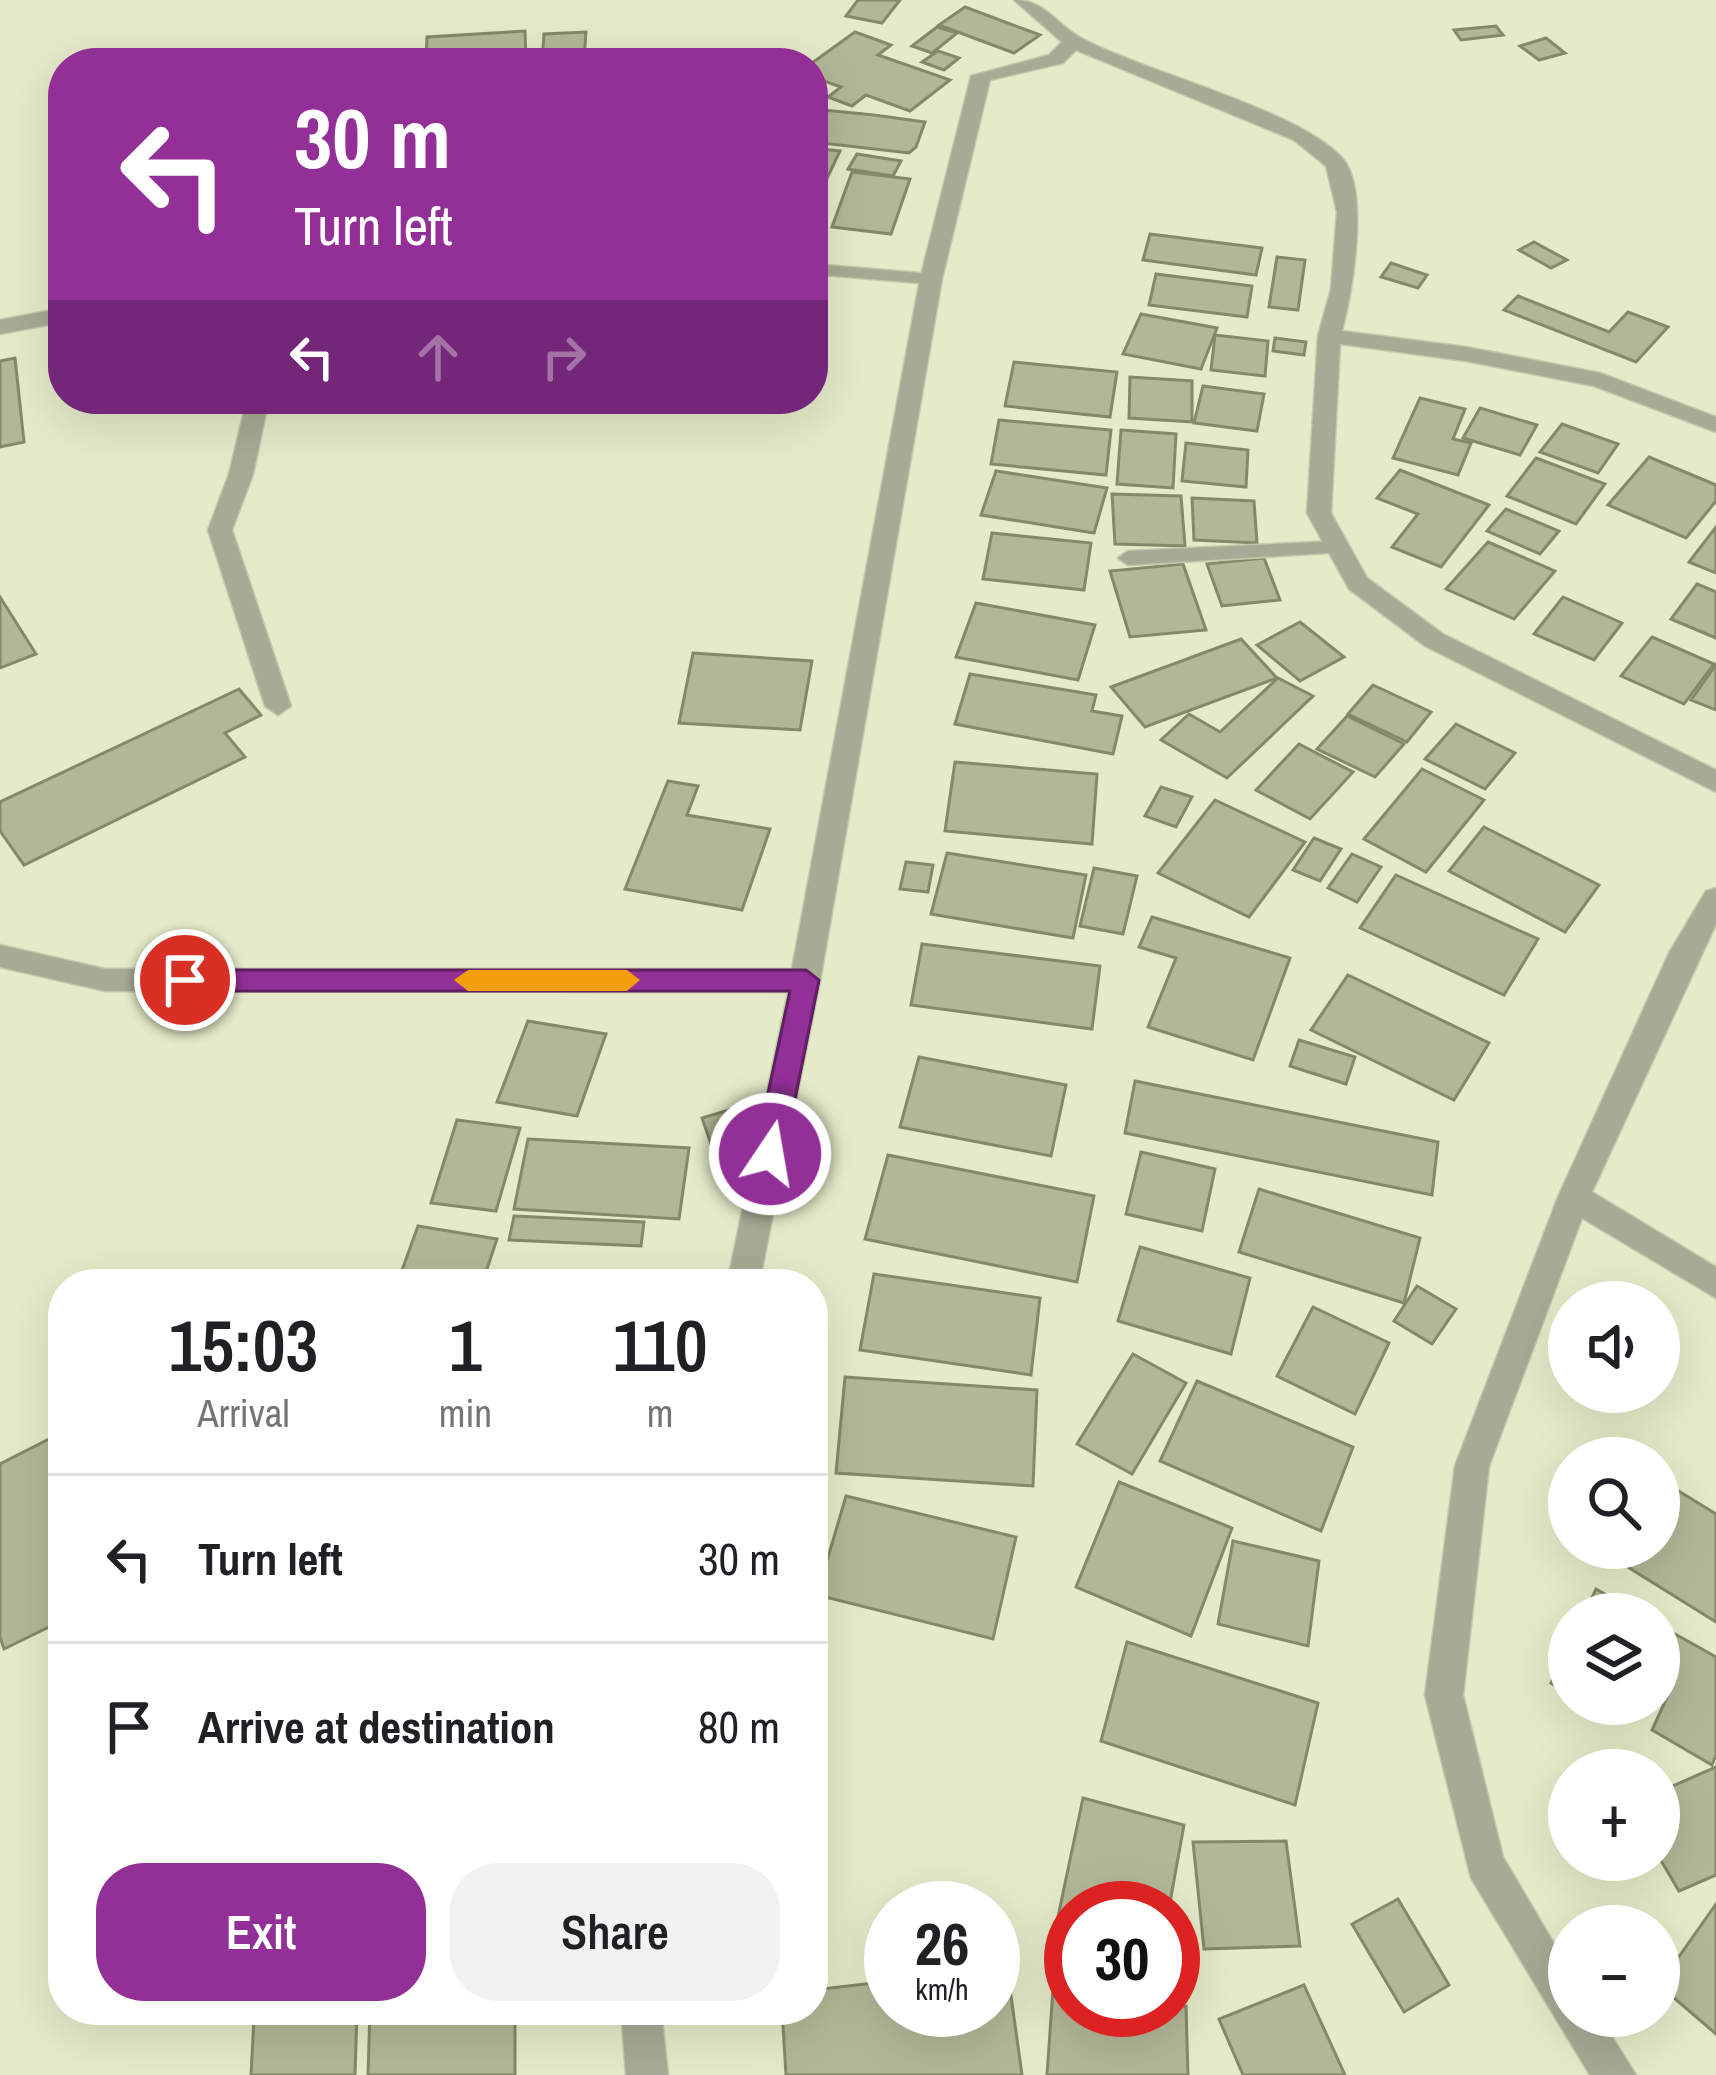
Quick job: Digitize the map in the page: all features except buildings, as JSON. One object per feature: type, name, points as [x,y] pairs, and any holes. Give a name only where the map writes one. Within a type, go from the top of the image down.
[{"type":"street","points":[[1023,0],[1073,42],[1300,136],[1336,164],[1347,212],[1342,289],[1329,336],[1319,513],[1358,584],[1434,640],[1716,782]]},
{"type":"street","points":[[746,1269],[806,980],[931,279],[981,76],[1056,59],[1073,42]]},
{"type":"street","points":[[0,327],[48,318]]},
{"type":"street","points":[[1329,336],[1466,354],[1600,380],[1716,425]]},
{"type":"street","points":[[254,414],[242,473],[220,530],[278,706]]},
{"type":"street","points":[[1548,1972],[1485,1864],[1444,1695],[1472,1466],[1574,1197],[1684,952],[1716,899]]},
{"type":"street","points":[[0,956],[105,980],[806,980]]},
{"type":"street","points":[[1574,1197],[1716,1284]]},
{"type":"street","points":[[642,2025],[647,2075]]},
{"type":"street","points":[[1589,2037],[1615,2075]]},
{"type":"lane","points":[[828,270],[931,279]]},
{"type":"lane","points":[[1128,558],[1338,547]]},
{"type":"slow traffic","points":[[468,980],[627,980]]},
{"type":"route","points":[[185,980],[806,980],[770,1154]]}]
